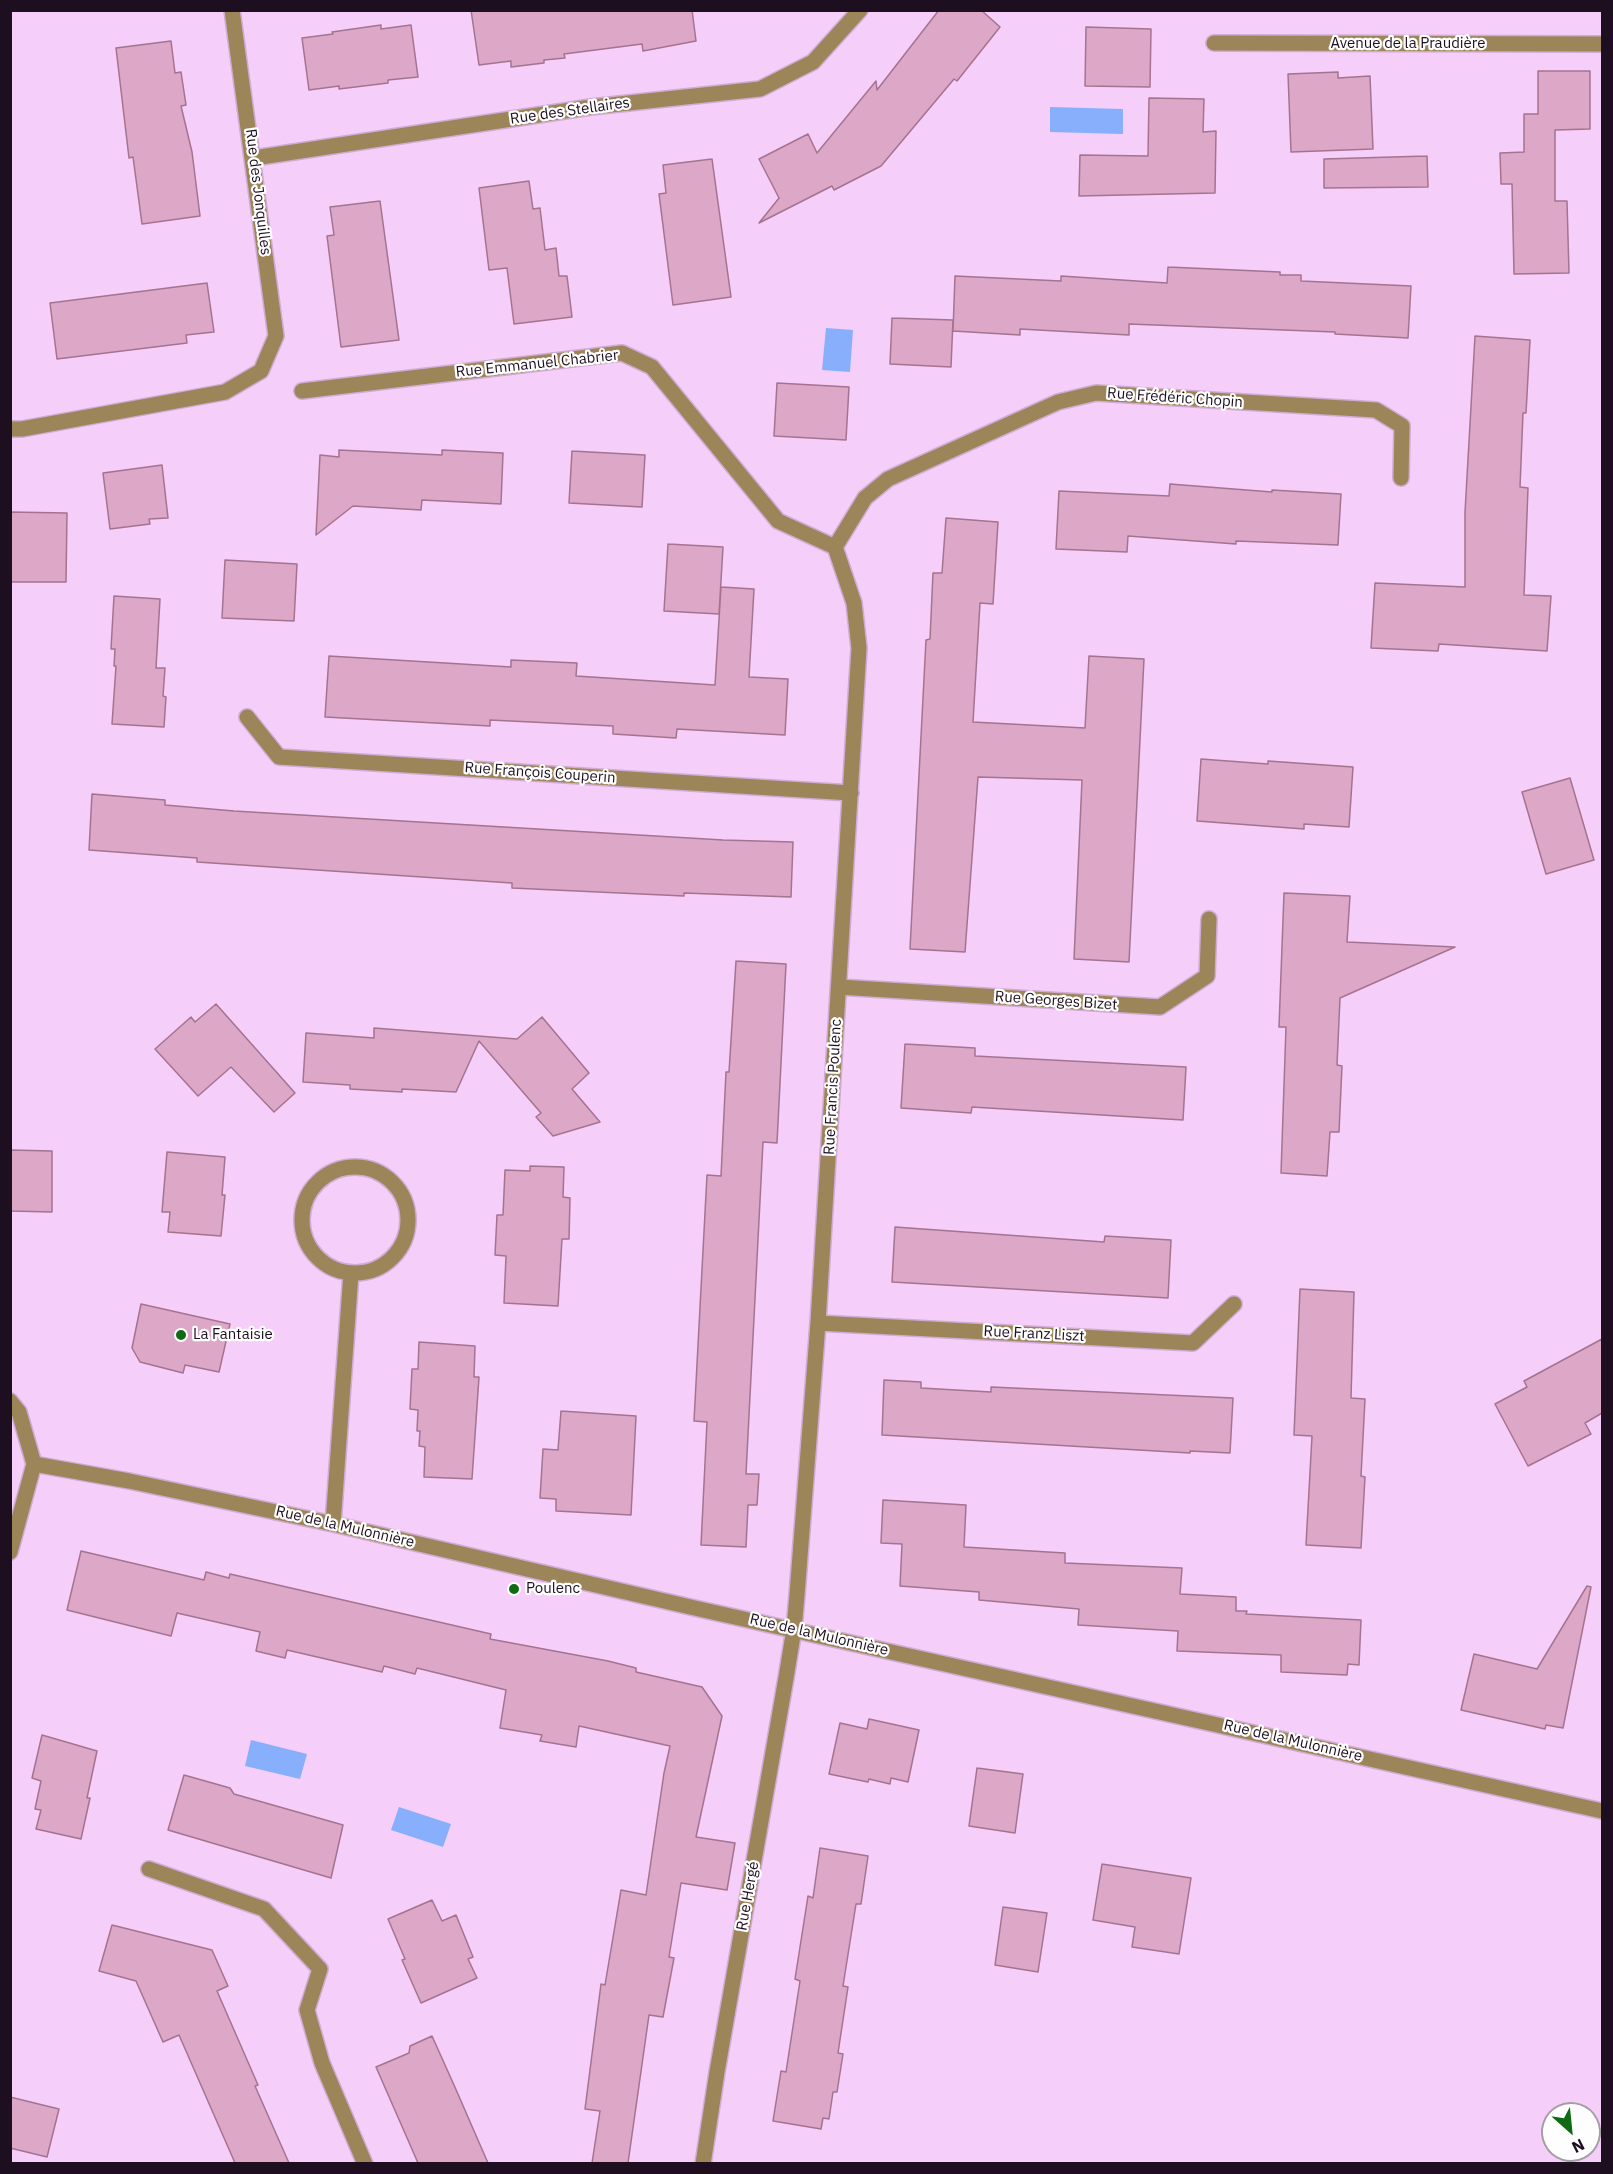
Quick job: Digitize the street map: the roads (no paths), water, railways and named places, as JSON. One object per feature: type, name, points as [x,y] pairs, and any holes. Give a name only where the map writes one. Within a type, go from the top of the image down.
[{"type":"street","name":"Rue des Jonquilles","points":[[10,429],[22,429],[225,392],[261,370],[276,336],[254,158],[232,10]]},
{"type":"street","name":"Rue des Stellaires","points":[[254,158],[591,107],[760,89],[813,62],[860,10]]},
{"type":"street","name":"Avenue de la Praudière","points":[[1214,43],[1602,44]]},
{"type":"street","name":"Rue Emmanuel Chabrier","points":[[302,390],[622,353],[652,367],[778,521],[835,547]]},
{"type":"street","name":"Rue Frédéric Chopin","points":[[835,547],[865,498],[888,479],[1058,402],[1096,393],[1376,410],[1402,426],[1401,478]]},
{"type":"street","name":"Rue Francis Poulenc","points":[[794,1629],[818,1323],[859,648],[854,603],[835,547]]},
{"type":"street","name":"Rue François Couperin","points":[[247,717],[279,757],[851,793]]},
{"type":"street","name":"Rue Georges Bizet","points":[[839,987],[1160,1007],[1207,976],[1209,919]]},
{"type":"street","points":[[357,1166],[374,1170],[389,1178],[400,1190],[407,1206],[409,1222],[405,1239],[396,1254],[384,1265],[368,1271],[351,1273],[333,1269],[318,1258],[307,1243],[302,1225],[303,1207],[311,1190],[323,1176],[340,1169],[357,1166]]},
{"type":"street","points":[[333,1524],[351,1273]]},
{"type":"street","name":"Rue Franz Liszt","points":[[818,1323],[1193,1343],[1234,1304]]},
{"type":"street","points":[[10,1401],[19,1412],[34,1464],[10,1552]]},
{"type":"street","name":"Rue de la Mulonnière","points":[[34,1464],[129,1481],[333,1524],[1602,1811]]},
{"type":"street","name":"Rue Hergé","points":[[703,2163],[794,1629]]},
{"type":"street","points":[[149,1869],[264,1909],[320,1969],[307,2010],[322,2063],[365,2163]]},
{"type":"water","points":[[1050,107],[1123,109],[1123,134],[1050,132]]},
{"type":"water","points":[[826,328],[853,330],[850,372],[822,370]]},
{"type":"water","points":[[251,1740],[307,1754],[300,1779],[245,1766]]},
{"type":"water","points":[[399,1807],[451,1824],[443,1847],[391,1830]]},
{"type":"place","name":"La Fantaisie","points":[[181,1335]]},
{"type":"place","name":"Poulenc","points":[[514,1589]]}]
